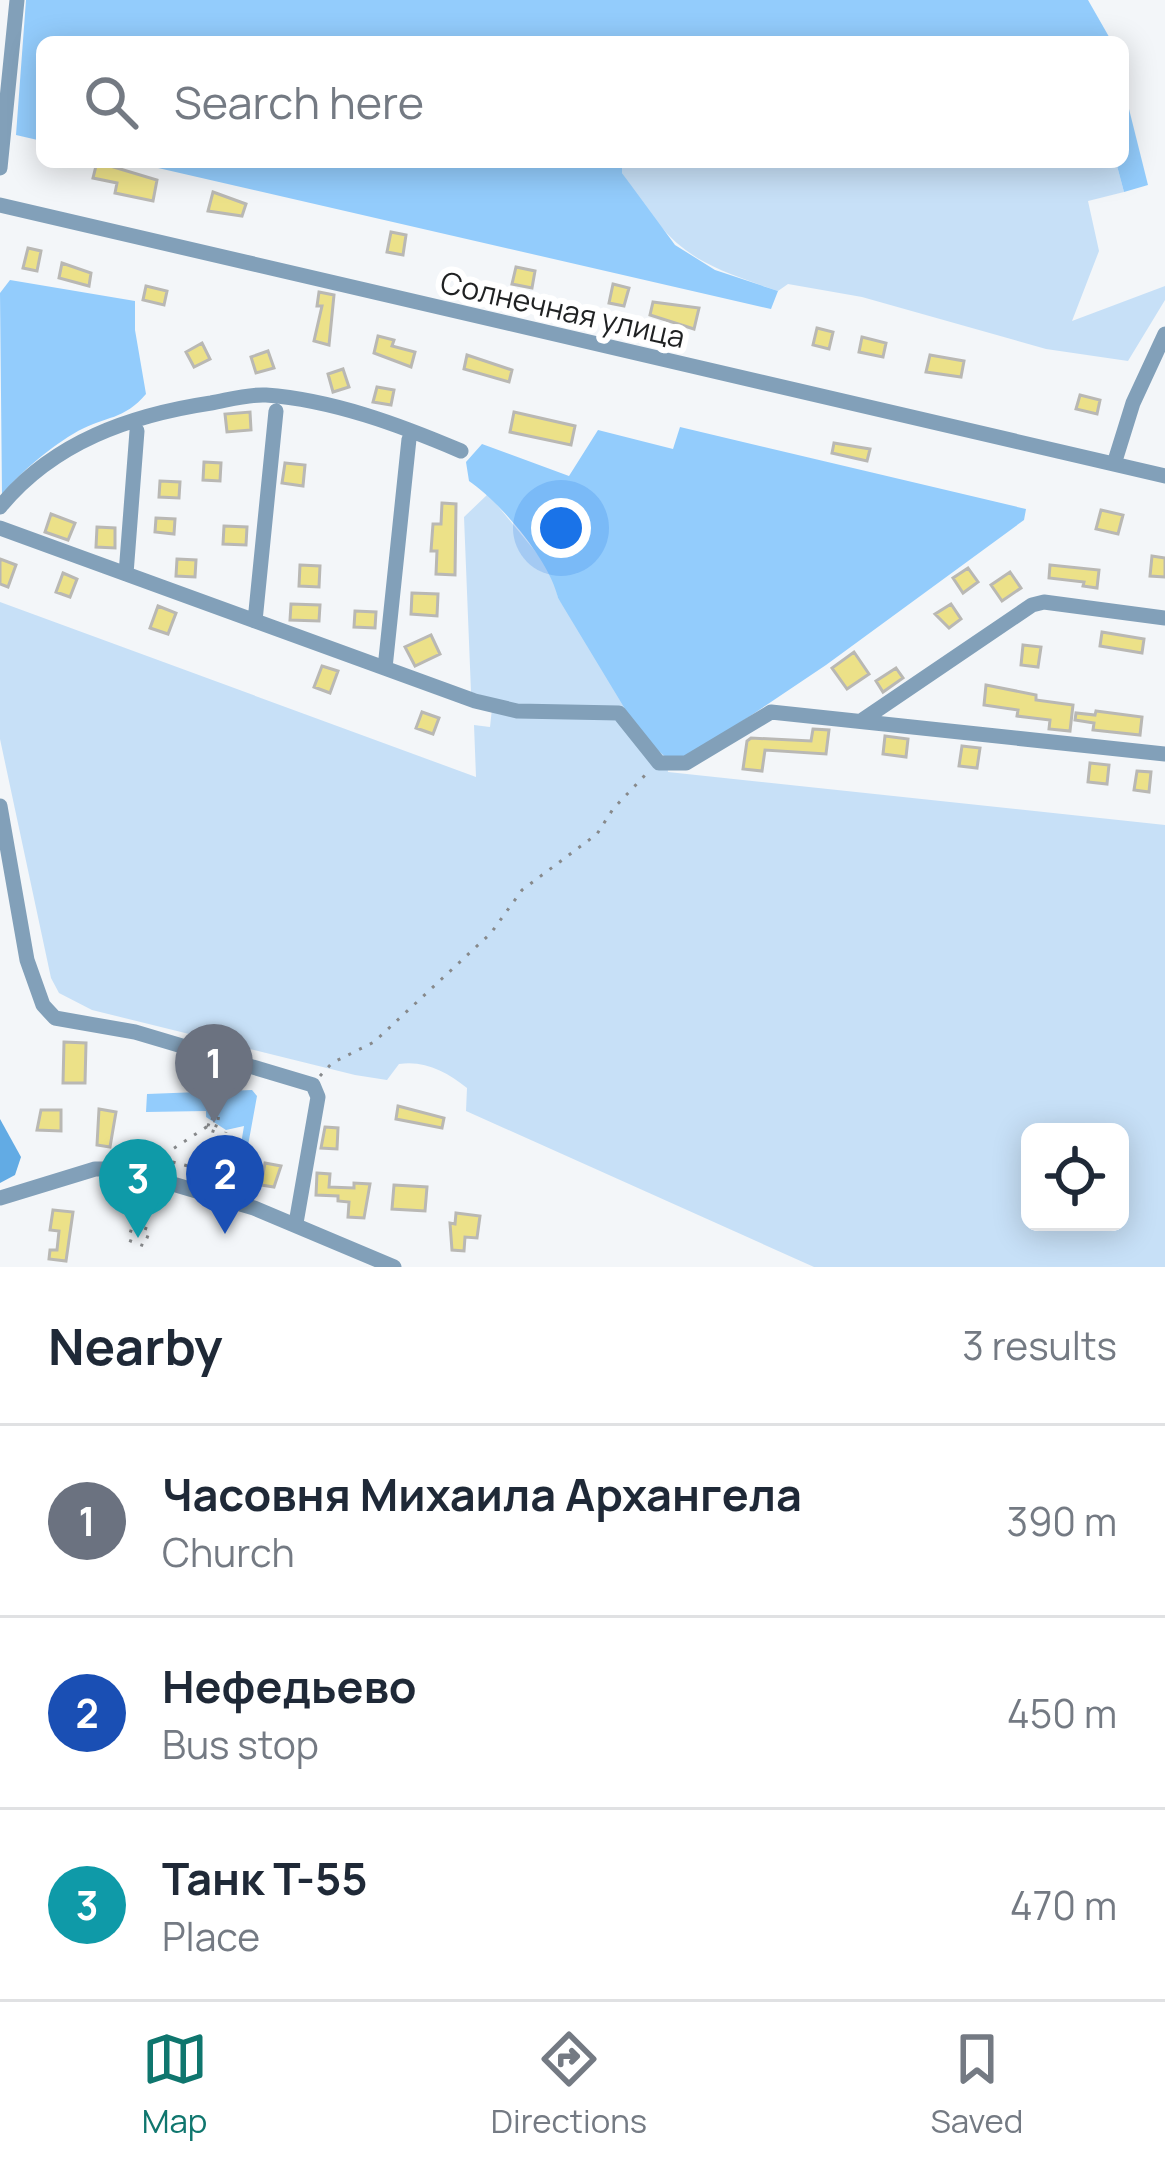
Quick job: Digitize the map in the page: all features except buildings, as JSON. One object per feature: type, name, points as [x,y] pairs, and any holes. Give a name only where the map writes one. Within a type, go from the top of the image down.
[{"type":"street","points":[[0,168],[12,5]]},
{"type":"street","name":"Солнечная улица","points":[[0,206],[1165,476]]},
{"type":"street","points":[[1114,464],[1133,403],[1165,334]]},
{"type":"street","points":[[0,507],[36,472],[93,434],[150,413],[260,394],[347,410],[461,451]]},
{"type":"street","points":[[255,621],[276,411]]},
{"type":"street","points":[[126,574],[137,431]]},
{"type":"street","points":[[386,668],[409,439]]},
{"type":"street","points":[[0,528],[475,701],[518,711],[619,713],[659,763],[686,763],[771,712],[1165,754]]},
{"type":"street","points":[[861,721],[1032,605],[1044,602],[1165,618]]},
{"type":"street","points":[[0,806],[27,960],[43,1005],[55,1018],[135,1032],[313,1085],[318,1097],[296,1223]]},
{"type":"street","points":[[0,1198],[108,1167],[205,1191],[296,1223],[394,1267]]},
{"type":"path","points":[[313,1085],[332,1063],[374,1042],[491,933],[522,890],[597,834],[639,779],[659,763]]},
{"type":"path","points":[[201,1169],[218,1120],[229,1060]]},
{"type":"path","points":[[211,1130],[224,1138]]},
{"type":"path","points":[[211,1130],[160,1158],[211,1172]]},
{"type":"path","points":[[205,1191],[213,1162]]},
{"type":"path","points":[[142,1228],[160,1179]]},
{"type":"shaded area","points":[[26,0],[1088,0],[1109,36],[36,36],[36,140],[16,135]]},
{"type":"shaded area","points":[[1129,109],[1148,185],[1124,192],[1118,168],[1129,168]]},
{"type":"shaded area","points":[[158,168],[622,168],[675,245],[715,270],[778,291],[771,309]]},
{"type":"shaded area","points":[[622,168],[1118,168],[1124,192],[1088,201],[1099,251],[1072,321],[1165,286],[1165,300],[1128,361],[1046,349],[862,297],[788,284],[778,291],[723,271],[686,250],[656,221]]},
{"type":"shaded area","points":[[10,280],[135,301],[146,394],[122,413],[58,444],[2,495],[0,293]]},
{"type":"shaded area","points":[[680,427],[1026,509],[1024,520],[826,665],[689,757],[667,758],[642,737],[535,551],[509,518],[469,481],[466,462],[482,444],[569,476],[598,430],[673,449]]},
{"type":"shaded area","points":[[488,494],[553,573],[558,598],[667,758],[668,772],[1165,825],[1165,1267],[814,1267],[466,1111],[467,1088],[435,1068],[399,1064],[387,1080],[355,1075],[92,1010],[59,993],[51,978],[0,739],[0,602],[476,777],[474,725],[490,727],[493,699],[471,692],[464,517]]},
{"type":"shaded area","points":[[252,1090],[257,1096],[241,1184],[235,1180],[244,1126],[226,1130],[206,1117],[206,1111],[146,1112],[147,1094]]},
{"type":"shaded area","points":[[0,1119],[21,1157],[15,1175],[0,1183]]},
{"type":"place","name":"Часовня Михаила Архангела","points":[[214,1123]]},
{"type":"place","name":"Нефедьево","points":[[225,1234]]},
{"type":"place","name":"Танк Т-55","points":[[138,1238]]}]
